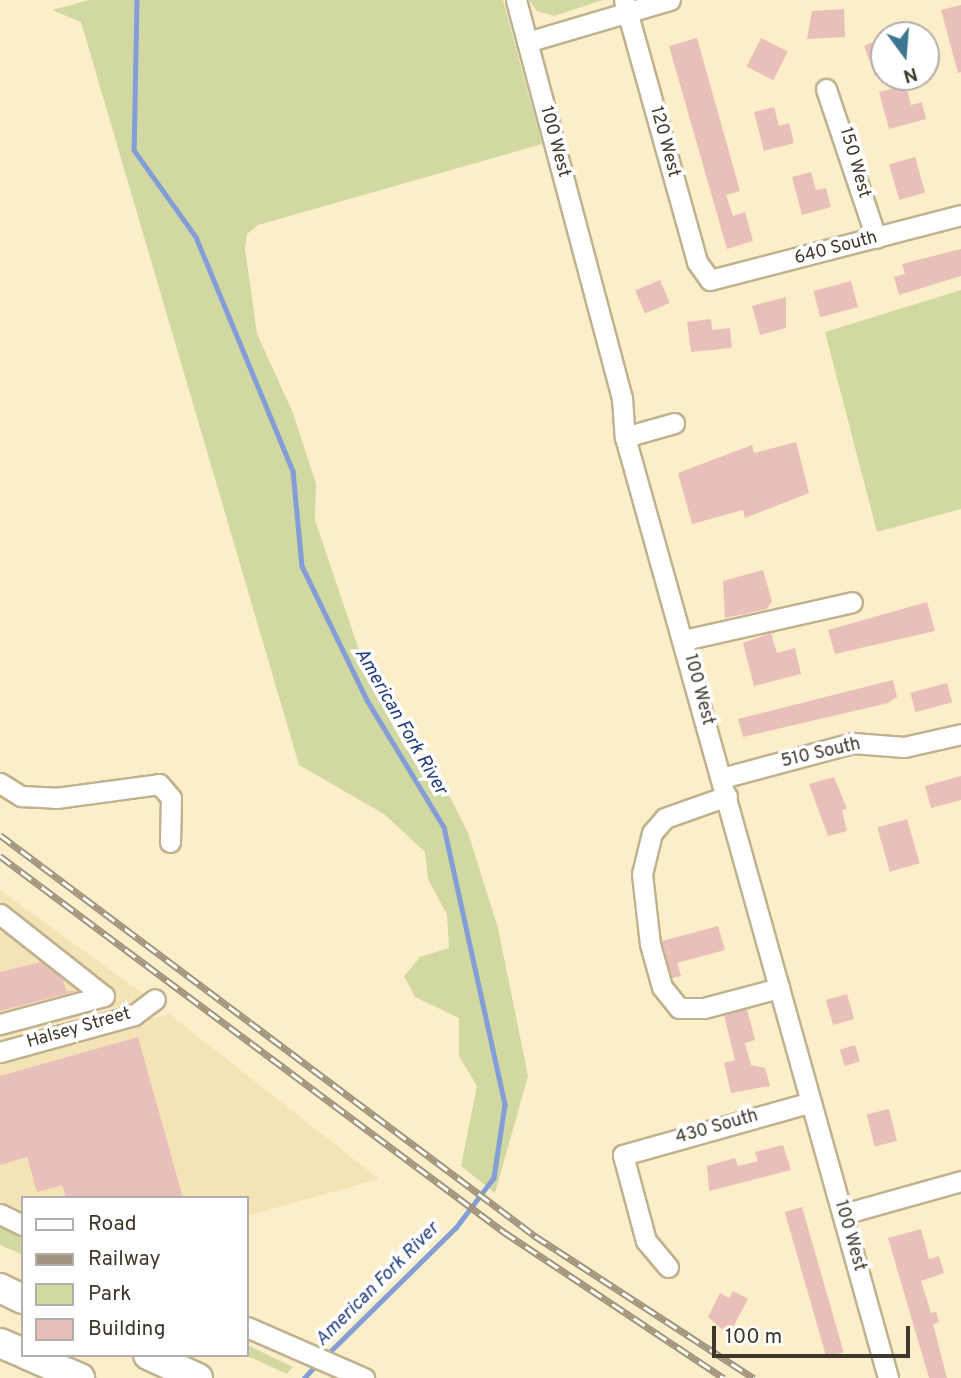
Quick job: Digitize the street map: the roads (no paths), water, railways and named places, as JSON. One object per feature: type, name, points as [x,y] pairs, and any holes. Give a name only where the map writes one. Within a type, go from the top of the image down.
[{"type":"highway","points":[[0,1288],[21,1298]]},
{"type":"highway","points":[[0,1343],[21,1352]]},
{"type":"highway","points":[[32,1357],[79,1378]]},
{"type":"highway","points":[[152,1357],[198,1378]]},
{"type":"street","name":"100 West","points":[[516,0],[622,398],[625,438],[684,640],[888,1378]]},
{"type":"street","points":[[527,42],[626,6],[670,0]]},
{"type":"street","name":"120 West","points":[[626,6],[697,262],[710,281]]},
{"type":"street","name":"150 West","points":[[826,89],[876,238]]},
{"type":"street","name":"640 South","points":[[710,281],[961,215]]},
{"type":"street","points":[[625,438],[674,423]]},
{"type":"street","points":[[684,640],[852,602]]},
{"type":"street","name":"510 South","points":[[779,988],[704,1008],[679,1008],[662,987],[650,944],[642,874],[652,833],[665,818],[724,787],[853,743],[904,747],[961,734]]},
{"type":"street","points":[[0,783],[21,796],[56,798],[159,784],[171,798],[170,842]]},
{"type":"street","points":[[0,914],[104,996],[0,1024]]},
{"type":"street","name":"Halsey Street","points":[[0,1052],[134,1015],[155,999]]},
{"type":"street","name":"430 South","points":[[668,1267],[646,1241],[623,1154],[811,1102]]},
{"type":"street","points":[[843,1214],[961,1181]]},
{"type":"street","points":[[0,1214],[21,1224]]},
{"type":"street","points":[[248,1327],[356,1374]]},
{"type":"waterway","name":"American Fork River","points":[[137,0],[134,150],[196,237],[293,471],[302,566],[367,700],[444,827],[505,1105],[494,1178],[456,1228],[326,1356]]},
{"type":"waterway","name":"American Fork River","points":[[304,1378],[317,1364]]},
{"type":"railway","points":[[0,835],[535,1236],[754,1378]]},
{"type":"railway","points":[[0,856],[504,1232],[724,1378]]}]
